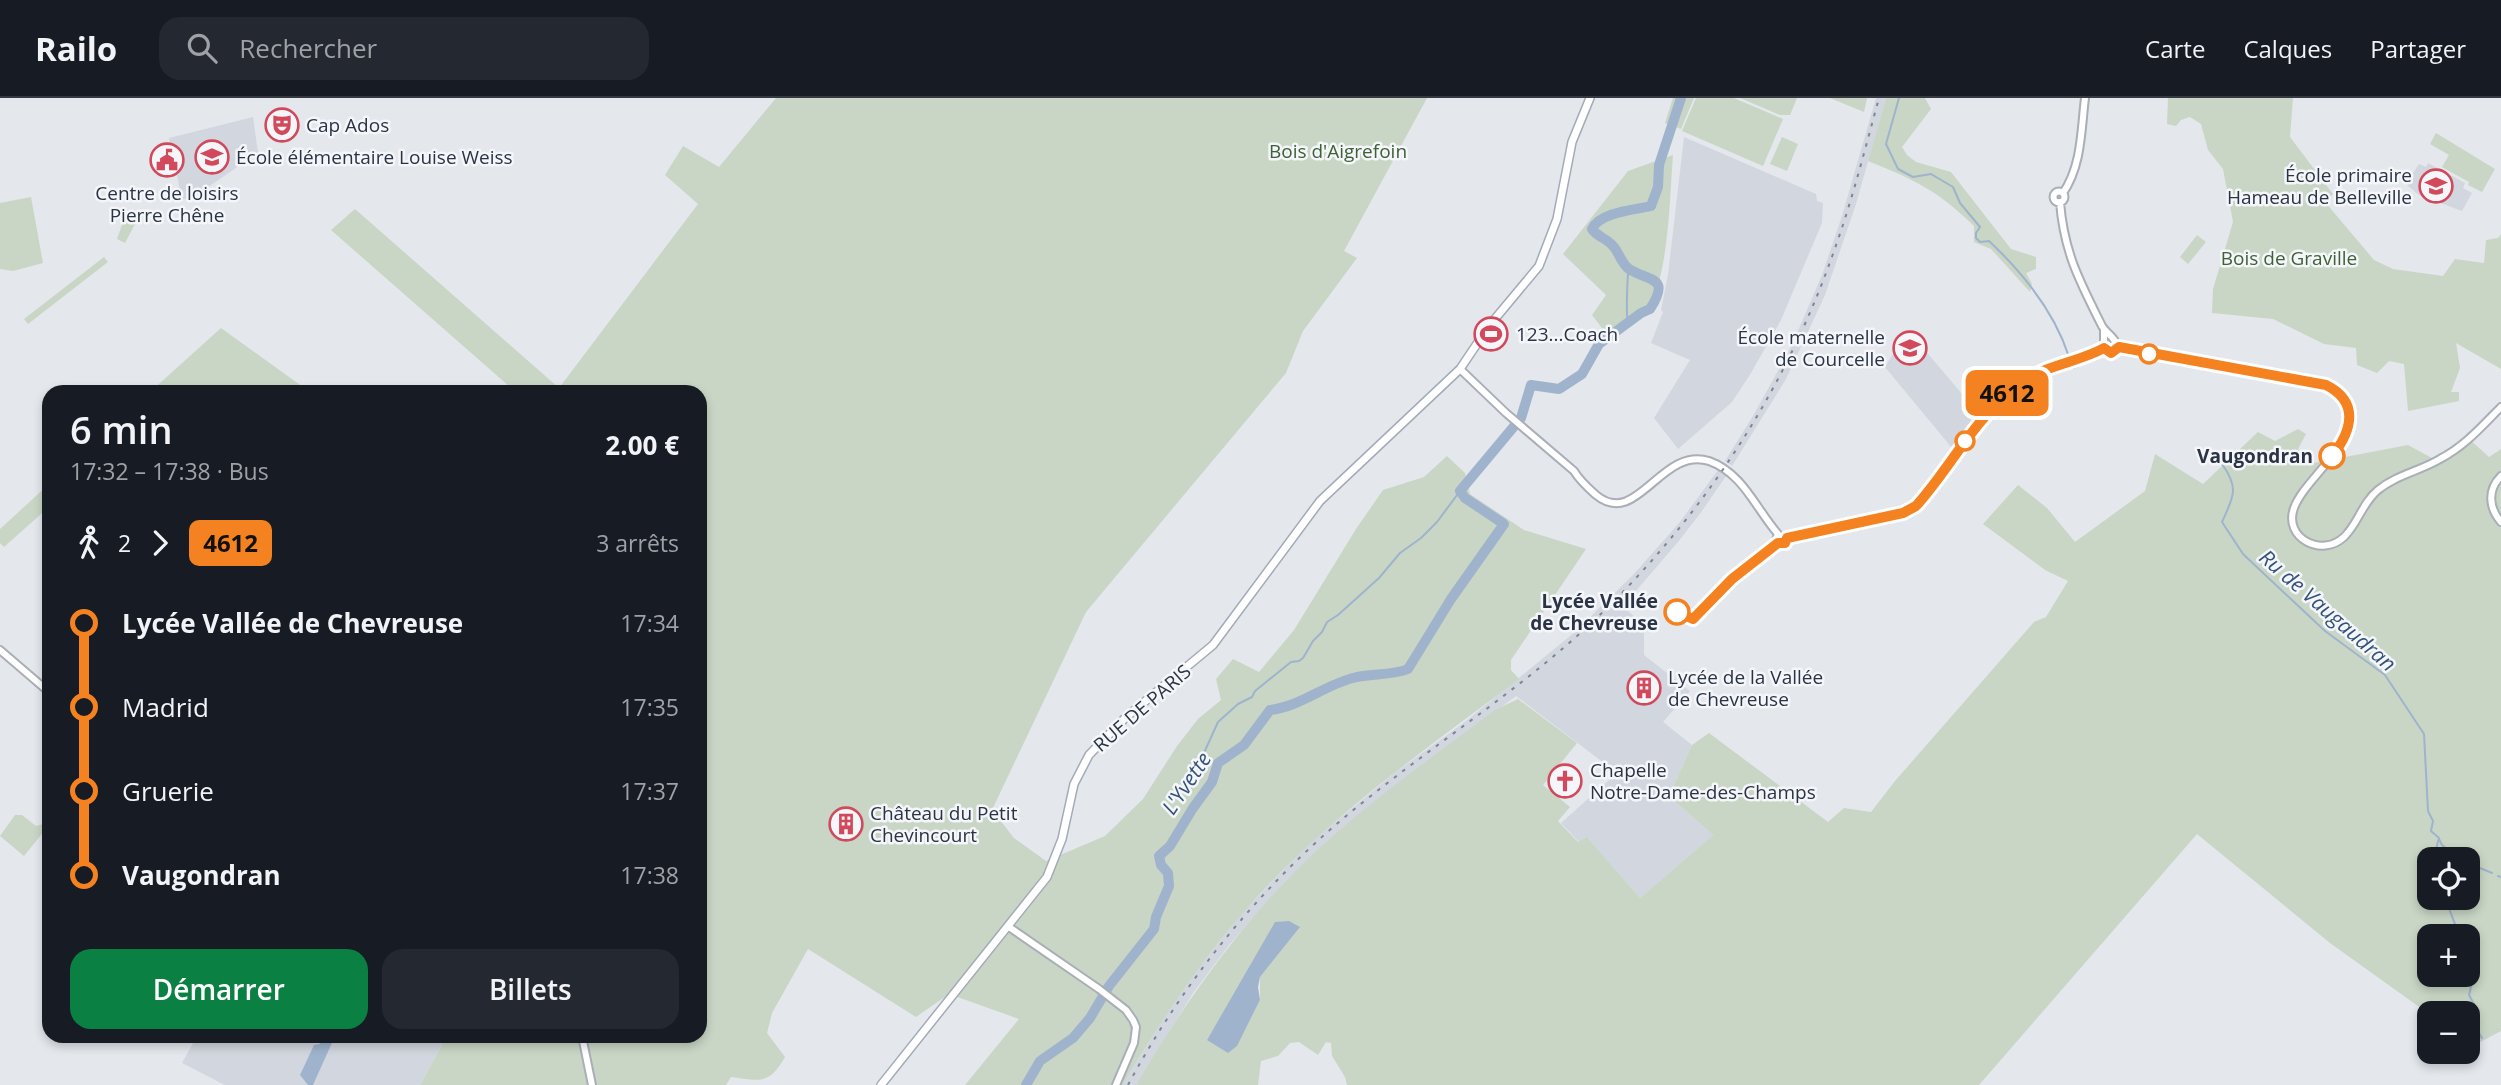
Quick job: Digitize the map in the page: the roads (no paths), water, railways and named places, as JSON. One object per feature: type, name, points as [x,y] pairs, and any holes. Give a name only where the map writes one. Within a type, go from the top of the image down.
[{"type":"main road","name":"RUE DE PARIS","points":[[881,1085],[1047,877],[1062,839],[1074,784],[1089,755],[1125,718],[1213,645],[1320,501],[1460,369],[1489,326],[1539,266],[1558,219],[1572,142],[1590,98]]},
{"type":"street","points":[[2085,98],[2082,141],[2069,183],[2063,193],[2057,192],[2053,195],[2055,202],[2060,202],[2068,254],[2104,329],[2116,343]]},
{"type":"street","points":[[2104,329],[2104,346],[2111,353],[2116,343]]},
{"type":"street","points":[[1460,369],[1506,413],[1574,471],[1579,480],[1600,498],[1615,503],[1637,496],[1679,462],[1698,459],[1710,462],[1721,467],[1742,485],[1778,534],[1778,543],[1785,543],[1787,538],[1910,510],[1922,500],[1981,420],[2008,393],[2045,370],[2090,356],[2104,346],[2108,339],[2116,343],[2326,385],[2341,394],[2349,410],[2348,427],[2335,452],[2298,498],[2292,513],[2293,525],[2301,538],[2319,546],[2334,544],[2345,536],[2365,504],[2377,491],[2393,480],[2427,466],[2459,448],[2501,408]]},
{"type":"street","points":[[2501,476],[2493,488],[2491,501],[2501,522]]},
{"type":"street","points":[[0,650],[42,686]]},
{"type":"street","points":[[1009,927],[1126,1010],[1136,1027],[1135,1043],[1116,1085]]},
{"type":"street","points":[[583,1043],[592,1085]]},
{"type":"water","points":[[1289,921],[1300,927],[1260,977],[1260,1000],[1237,1046],[1228,1053],[1207,1040],[1275,922]]},
{"type":"water","points":[[332,1043],[313,1085],[308,1085],[300,1075],[314,1045]]},
{"type":"waterway","name":"L'Yvette","points":[[1026,1085],[1040,1061],[1073,1038],[1090,1018],[1109,986],[1154,929],[1169,886],[1168,873],[1161,865],[1159,856],[1170,846],[1212,782],[1218,763],[1244,745],[1270,710],[1291,705],[1353,678],[1408,669],[1451,599],[1504,524],[1465,498],[1460,491],[1521,418],[1531,385],[1559,389],[1582,374],[1599,344],[1650,309],[1659,291],[1658,285],[1629,269],[1611,243],[1592,229],[1596,223],[1610,215],[1651,206],[1658,187],[1659,165],[1681,98]]},
{"type":"waterway","name":"Ru de Vaugaudran","points":[[1899,98],[1886,144],[1898,169],[1913,177],[1931,174],[1953,187],[1960,203],[1980,227],[1976,238],[1980,242],[1989,241],[2026,280],[2055,325],[2069,357]]},
{"type":"waterway","points":[[1628,323],[1629,269]]},
{"type":"waterway","name":"Ru de Vaugaudran","points":[[2072,366],[2078,366]]},
{"type":"waterway","name":"Ru de Vaugaudran","points":[[2222,464],[2233,487],[2222,522],[2243,554],[2325,631],[2385,675],[2424,734],[2428,811],[2433,821],[2431,831],[2439,838],[2437,847]]},
{"type":"waterway","name":"L'Yvette","points":[[1188,791],[1202,772],[1203,755],[1218,722],[1238,704],[1252,697],[1255,691],[1291,662],[1303,658],[1327,622],[1379,578],[1400,553],[1421,538],[1460,491]]},
{"type":"waterway","points":[[2439,839],[2445,847]]},
{"type":"waterway","points":[[2480,868],[2492,873]]},
{"type":"waterway","name":"Ru de Vaugaudran","points":[[2450,910],[2455,924]]},
{"type":"waterway","name":"Ru de Vaugaudran","points":[[2471,987],[2469,995],[2475,1006],[2471,1020],[2482,1038]]},
{"type":"railway","points":[[1128,1085],[1176,1005],[1204,966],[1264,894],[1331,829],[1367,799],[1520,683],[1579,634],[1644,569],[1711,487],[1768,397],[1815,301],[1847,213],[1879,98]]},
{"type":"place","name":"Cap Ados","points":[[282,125]]},
{"type":"place","name":"École élémentaire Louise Weiss","points":[[212,157]]},
{"type":"place","name":"Centre de loisirs Pierre Chêne","points":[[167,160]]},
{"type":"place","name":"École primaire Hameau de Belleville","points":[[2436,186]]},
{"type":"place","name":"123...Coach","points":[[1491,334]]},
{"type":"place","name":"École maternelle de Courcelle","points":[[1910,348]]},
{"type":"place","name":"Vaugondran","points":[[2332,456]]},
{"type":"place","name":"Lycée Vallée de Chevreuse","points":[[1677,612]]},
{"type":"place","name":"Lycée de la Vallée de Chevreuse","points":[[1644,688]]},
{"type":"place","name":"Chapelle Notre-Dame-des-Champs","points":[[1565,781]]},
{"type":"place","name":"Château du Petit Chevincourt","points":[[846,824]]},
{"type":"park label","name":"Bois d'Aigrefoin","points":[[1338,151]]},
{"type":"park label","name":"Bois de Graville","points":[[2289,258]]}]
